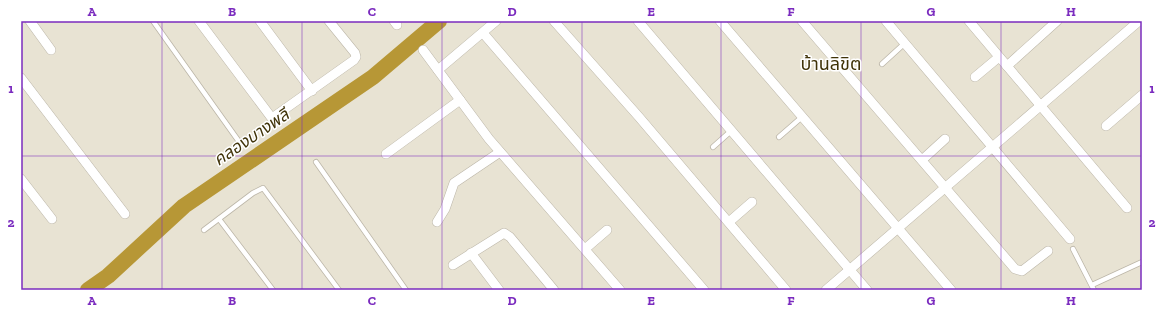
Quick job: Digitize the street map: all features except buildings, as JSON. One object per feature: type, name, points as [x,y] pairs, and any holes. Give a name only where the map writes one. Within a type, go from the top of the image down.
[{"type":"street","points":[[30,21],[51,50]]},
{"type":"street","points":[[199,21],[270,117],[275,116],[312,91],[356,57],[329,21]]},
{"type":"street","points":[[260,21],[312,91]]},
{"type":"street","points":[[438,70],[496,21]]},
{"type":"street","points":[[554,21],[729,222],[786,290]]},
{"type":"street","points":[[638,21],[867,290]]},
{"type":"street","points":[[720,21],[951,290]]},
{"type":"street","points":[[802,21],[1015,269],[1022,271],[1048,251]]},
{"type":"street","points":[[886,21],[1070,239]]},
{"type":"street","points":[[969,21],[1127,208]]},
{"type":"street","points":[[1007,66],[1046,25],[1057,21]]},
{"type":"street","points":[[826,290],[1139,21]]},
{"type":"street","points":[[483,33],[704,290]]},
{"type":"street","points":[[424,50],[500,152],[620,290]]},
{"type":"street","points":[[975,77],[999,57]]},
{"type":"street","points":[[21,78],[125,214]]},
{"type":"street","points":[[1106,126],[1142,95]]},
{"type":"street","points":[[386,154],[460,100]]},
{"type":"street","points":[[922,160],[945,139]]},
{"type":"street","points":[[437,222],[445,209],[454,183],[500,152]]},
{"type":"street","points":[[21,179],[52,219]]},
{"type":"street","points":[[729,222],[752,202]]},
{"type":"street","points":[[585,249],[606,230]]},
{"type":"street","points":[[453,265],[502,233],[506,234],[554,290]]},
{"type":"street","points":[[471,253],[499,290]]},
{"type":"lane","points":[[153,21],[240,142]]},
{"type":"lane","points":[[882,64],[905,43]]},
{"type":"lane","points":[[779,137],[802,117]]},
{"type":"lane","points":[[713,147],[732,131]]},
{"type":"lane","points":[[316,162],[406,290]]},
{"type":"lane","points":[[204,230],[253,193],[263,188],[339,290]]},
{"type":"lane","points":[[219,219],[273,290]]},
{"type":"lane","points":[[1073,249],[1094,290]]},
{"type":"lane","points":[[1092,285],[1142,262]]},
{"type":"waterway","name":"คลองบางพลี","points":[[88,290],[108,276],[184,206],[373,77],[439,21]]},
{"type":"district","name":"บ้านลิขิต","points":[[831,64]]}]
